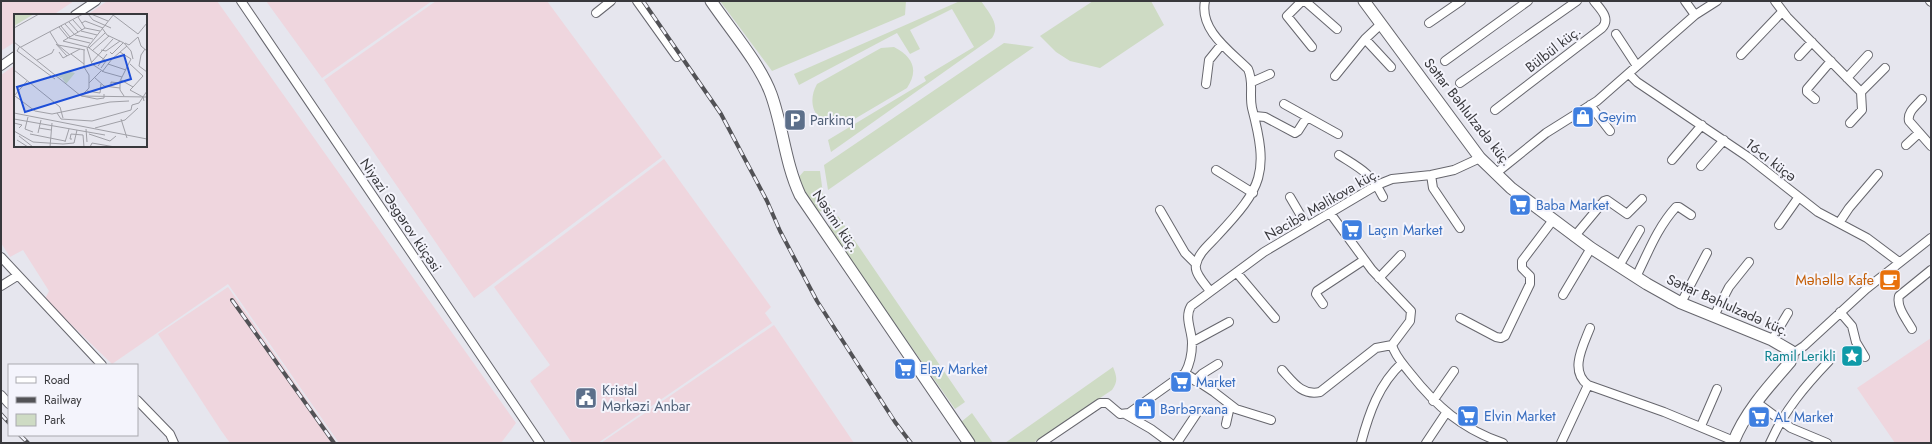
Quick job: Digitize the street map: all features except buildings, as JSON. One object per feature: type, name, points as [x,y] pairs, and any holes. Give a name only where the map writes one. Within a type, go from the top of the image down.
[{"type":"street","points":[[76,14],[96,1]]},
{"type":"street","name":"Niyazi Əsgərov küçəsi","points":[[241,1],[540,443]]},
{"type":"street","points":[[596,13],[611,1]]},
{"type":"street","points":[[637,1],[677,57]]},
{"type":"street","name":"Nəsimi küç.","points":[[711,1],[756,67],[769,89],[790,168],[800,195],[969,443]]},
{"type":"street","points":[[1196,264],[1206,248],[1239,213],[1253,194],[1260,170],[1261,159],[1251,97],[1252,82],[1248,69],[1222,44],[1206,21],[1205,1]]},
{"type":"street","points":[[1312,47],[1287,16],[1304,1],[1337,29]]},
{"type":"street","name":"Səttar Bəhlulzadə küç.","points":[[1364,1],[1480,158],[1495,174],[1574,237],[1636,277],[1681,302],[1772,340],[1786,347],[1792,354]]},
{"type":"street","points":[[1429,23],[1461,1]]},
{"type":"street","points":[[1445,61],[1528,1]]},
{"type":"street","points":[[1460,83],[1578,1]]},
{"type":"street","name":"Bülbül küç.","points":[[1495,110],[1602,28],[1606,22],[1606,17],[1595,1]]},
{"type":"street","points":[[1685,1],[1695,15]]},
{"type":"street","points":[[1495,174],[1546,133],[1590,105],[1629,74],[1695,15],[1717,1]]},
{"type":"street","points":[[1775,1],[1782,12],[1861,92],[1862,110],[1850,123]]},
{"type":"street","points":[[1741,55],[1782,12]]},
{"type":"street","points":[[1335,76],[1365,39],[1381,24]]},
{"type":"street","points":[[1616,34],[1637,66]]},
{"type":"street","points":[[1365,39],[1391,67]]},
{"type":"street","points":[[1799,56],[1812,42]]},
{"type":"street","points":[[1206,84],[1209,60],[1222,44]]},
{"type":"street","points":[[1847,78],[1868,55]]},
{"type":"street","points":[[1,66],[14,57]]},
{"type":"street","points":[[1814,99],[1807,92],[1807,89],[1831,61]]},
{"type":"street","points":[[1861,92],[1885,68]]},
{"type":"street","points":[[1252,82],[1270,74]]},
{"type":"street","name":"16-cı küçə","points":[[1629,74],[1637,82],[1724,140],[1761,167],[1798,198],[1822,215],[1867,238],[1899,262]]},
{"type":"street","points":[[1922,99],[1908,116],[1909,121],[1931,146]]},
{"type":"street","points":[[1284,104],[1338,134]]},
{"type":"street","points":[[1590,105],[1610,131]]},
{"type":"street","points":[[1255,116],[1264,117],[1295,133],[1307,117]]},
{"type":"street","points":[[1672,160],[1702,125]]},
{"type":"street","points":[[1906,146],[1920,133]]},
{"type":"street","points":[[1701,166],[1724,140]]},
{"type":"street","points":[[1339,155],[1366,172],[1377,185],[1383,197]]},
{"type":"street","name":"Nəcibə Məlikova küç.","points":[[1192,342],[1188,316],[1189,310],[1195,302],[1264,252],[1377,185],[1396,178],[1431,175],[1454,170],[1480,158]]},
{"type":"street","points":[[1216,170],[1253,194]]},
{"type":"street","points":[[1840,223],[1849,208],[1878,174]]},
{"type":"street","points":[[1431,175],[1433,188],[1460,228]]},
{"type":"street","points":[[1290,197],[1307,226]]},
{"type":"street","points":[[1779,224],[1798,198]]},
{"type":"street","points":[[1574,237],[1604,201],[1607,200],[1612,202],[1627,214],[1642,199]]},
{"type":"street","points":[[1636,277],[1660,227],[1676,207],[1679,207],[1691,215]]},
{"type":"street","points":[[1160,210],[1185,253],[1196,264],[1197,272],[1210,291]]},
{"type":"street","points":[[1282,370],[1301,390],[1313,394],[1320,392],[1376,348],[1392,345],[1410,321],[1412,315],[1408,306],[1379,278],[1364,260],[1330,213]]},
{"type":"street","points":[[1460,318],[1496,337],[1501,338],[1505,336],[1530,284],[1530,276],[1522,268],[1522,261],[1553,220]]},
{"type":"street","points":[[1619,266],[1640,230]]},
{"type":"street","points":[[1590,328],[1578,366],[1581,378],[1588,385],[1701,426],[1734,442],[1756,402],[1790,362],[1792,354],[1804,346],[1840,312],[1899,262],[1931,238]]},
{"type":"street","points":[[1563,295],[1590,248]]},
{"type":"street","points":[[1681,302],[1707,253]]},
{"type":"street","points":[[1379,278],[1401,255]]},
{"type":"street","points":[[1,257],[17,276],[101,364]]},
{"type":"street","points":[[1323,304],[1316,294],[1317,291],[1364,260]]},
{"type":"street","points":[[1714,316],[1729,287],[1749,262]]},
{"type":"street","points":[[1912,330],[1898,301],[1899,296],[1931,270]]},
{"type":"street","points":[[1237,273],[1274,318]]},
{"type":"street","points":[[1,286],[17,276]]},
{"type":"street","points":[[1840,312],[1852,326],[1856,342],[1865,357]]},
{"type":"street","points":[[1772,340],[1788,313]]},
{"type":"street","points":[[1125,414],[1185,373],[1189,363],[1192,342],[1229,322]]},
{"type":"street","points":[[1392,345],[1393,350],[1402,363],[1433,401],[1446,413],[1481,434],[1503,443]]},
{"type":"street","points":[[1770,443],[1780,421],[1803,389],[1829,361]]},
{"type":"street","points":[[1362,443],[1370,412],[1378,394],[1402,363]]},
{"type":"street","points":[[1195,381],[1202,374],[1218,364]]},
{"type":"street","points":[[1433,401],[1454,371]]},
{"type":"street","points":[[1185,373],[1195,381],[1214,392],[1230,406],[1249,415],[1271,420]]},
{"type":"street","points":[[1561,443],[1588,385]]},
{"type":"street","points":[[1701,426],[1717,389]]},
{"type":"street","points":[[1,395],[8,403]]},
{"type":"street","points":[[138,401],[170,434],[174,443]]},
{"type":"street","points":[[1756,402],[1780,421],[1800,433],[1827,443]]},
{"type":"street","points":[[1042,443],[1100,403],[1107,403],[1116,412],[1125,414],[1151,429],[1170,443]]},
{"type":"street","points":[[1226,424],[1230,406]]},
{"type":"street","points":[[1177,443],[1197,413]]},
{"type":"street","points":[[1426,443],[1446,413]]},
{"type":"shaded area","points":[[1,1],[74,1],[54,14],[14,14],[14,43],[1,51]]},
{"type":"shaded area","points":[[107,1],[217,1],[516,423],[501,443],[339,443],[228,284],[112,364],[45,299],[49,291],[23,250],[10,257],[1,243],[1,75],[14,66],[14,147],[147,147],[147,14],[88,14]]},
{"type":"shaded area","points":[[266,1],[432,1],[322,78]]},
{"type":"shaded area","points":[[436,1],[547,1],[662,157],[474,298],[324,80]]},
{"type":"shaded area","points":[[664,159],[771,307],[765,313],[772,323],[598,443],[572,443],[530,381],[550,365],[494,287]]},
{"type":"shaded area","points":[[228,287],[337,443],[230,443],[220,429],[158,334]]},
{"type":"shaded area","points":[[774,325],[854,443],[601,443]]},
{"type":"shaded area","points":[[1931,338],[1931,443],[1895,443],[1857,388]]},
{"type":"green space","points":[[720,1],[906,1],[905,15],[772,71]]},
{"type":"green space","points":[[960,1],[981,1],[995,24],[992,38],[831,152],[828,140],[926,81],[924,77],[974,47],[952,9],[910,30],[920,49],[910,54],[897,33],[799,85],[794,74]]},
{"type":"green space","points":[[1093,1],[1151,1],[1164,25],[1100,68],[1070,61],[1056,52],[1040,36]]},
{"type":"green space","points":[[1004,43],[1034,47],[828,190],[824,165]]},
{"type":"green space","points":[[894,47],[906,55],[912,64],[913,75],[907,88],[846,124],[829,124],[817,115],[812,101],[813,93],[817,84],[881,48]]},
{"type":"green space","points":[[804,171],[820,171],[823,194],[832,208],[818,212],[799,182],[798,178]]},
{"type":"green space","points":[[838,216],[965,402],[955,409],[828,228]]},
{"type":"green space","points":[[1113,367],[1116,379],[1112,390],[1033,443],[1005,443]]},
{"type":"green space","points":[[972,413],[993,443],[976,443],[961,422]]},
{"type":"railway","points":[[643,1],[721,114],[817,301],[895,422],[911,443]]},
{"type":"railway","points":[[232,300],[334,443]]},
{"type":"railway","points":[[1,414],[8,422]]},
{"type":"railway","points":[[21,436],[28,443]]},
{"type":"place","name":"Geyim","points":[[1583,117]]},
{"type":"place","name":"Parkinq","points":[[795,120]]},
{"type":"place","name":"Baba Market","points":[[1520,205]]},
{"type":"place","name":"Laçın Market","points":[[1352,230]]},
{"type":"place","name":"Məhəllə Kafe","points":[[1890,280]]},
{"type":"place","name":"Ramil Lerikli","points":[[1852,356]]},
{"type":"place","name":"Elay Market","points":[[905,369]]},
{"type":"place","name":"Market","points":[[1181,382]]},
{"type":"place","name":"Kristal Mərkəzi Anbar","points":[[586,398]]},
{"type":"place","name":"Bərbərxana","points":[[1145,409]]},
{"type":"place","name":"Elvin Market","points":[[1468,416]]},
{"type":"place","name":"AL Market","points":[[1759,417]]}]
